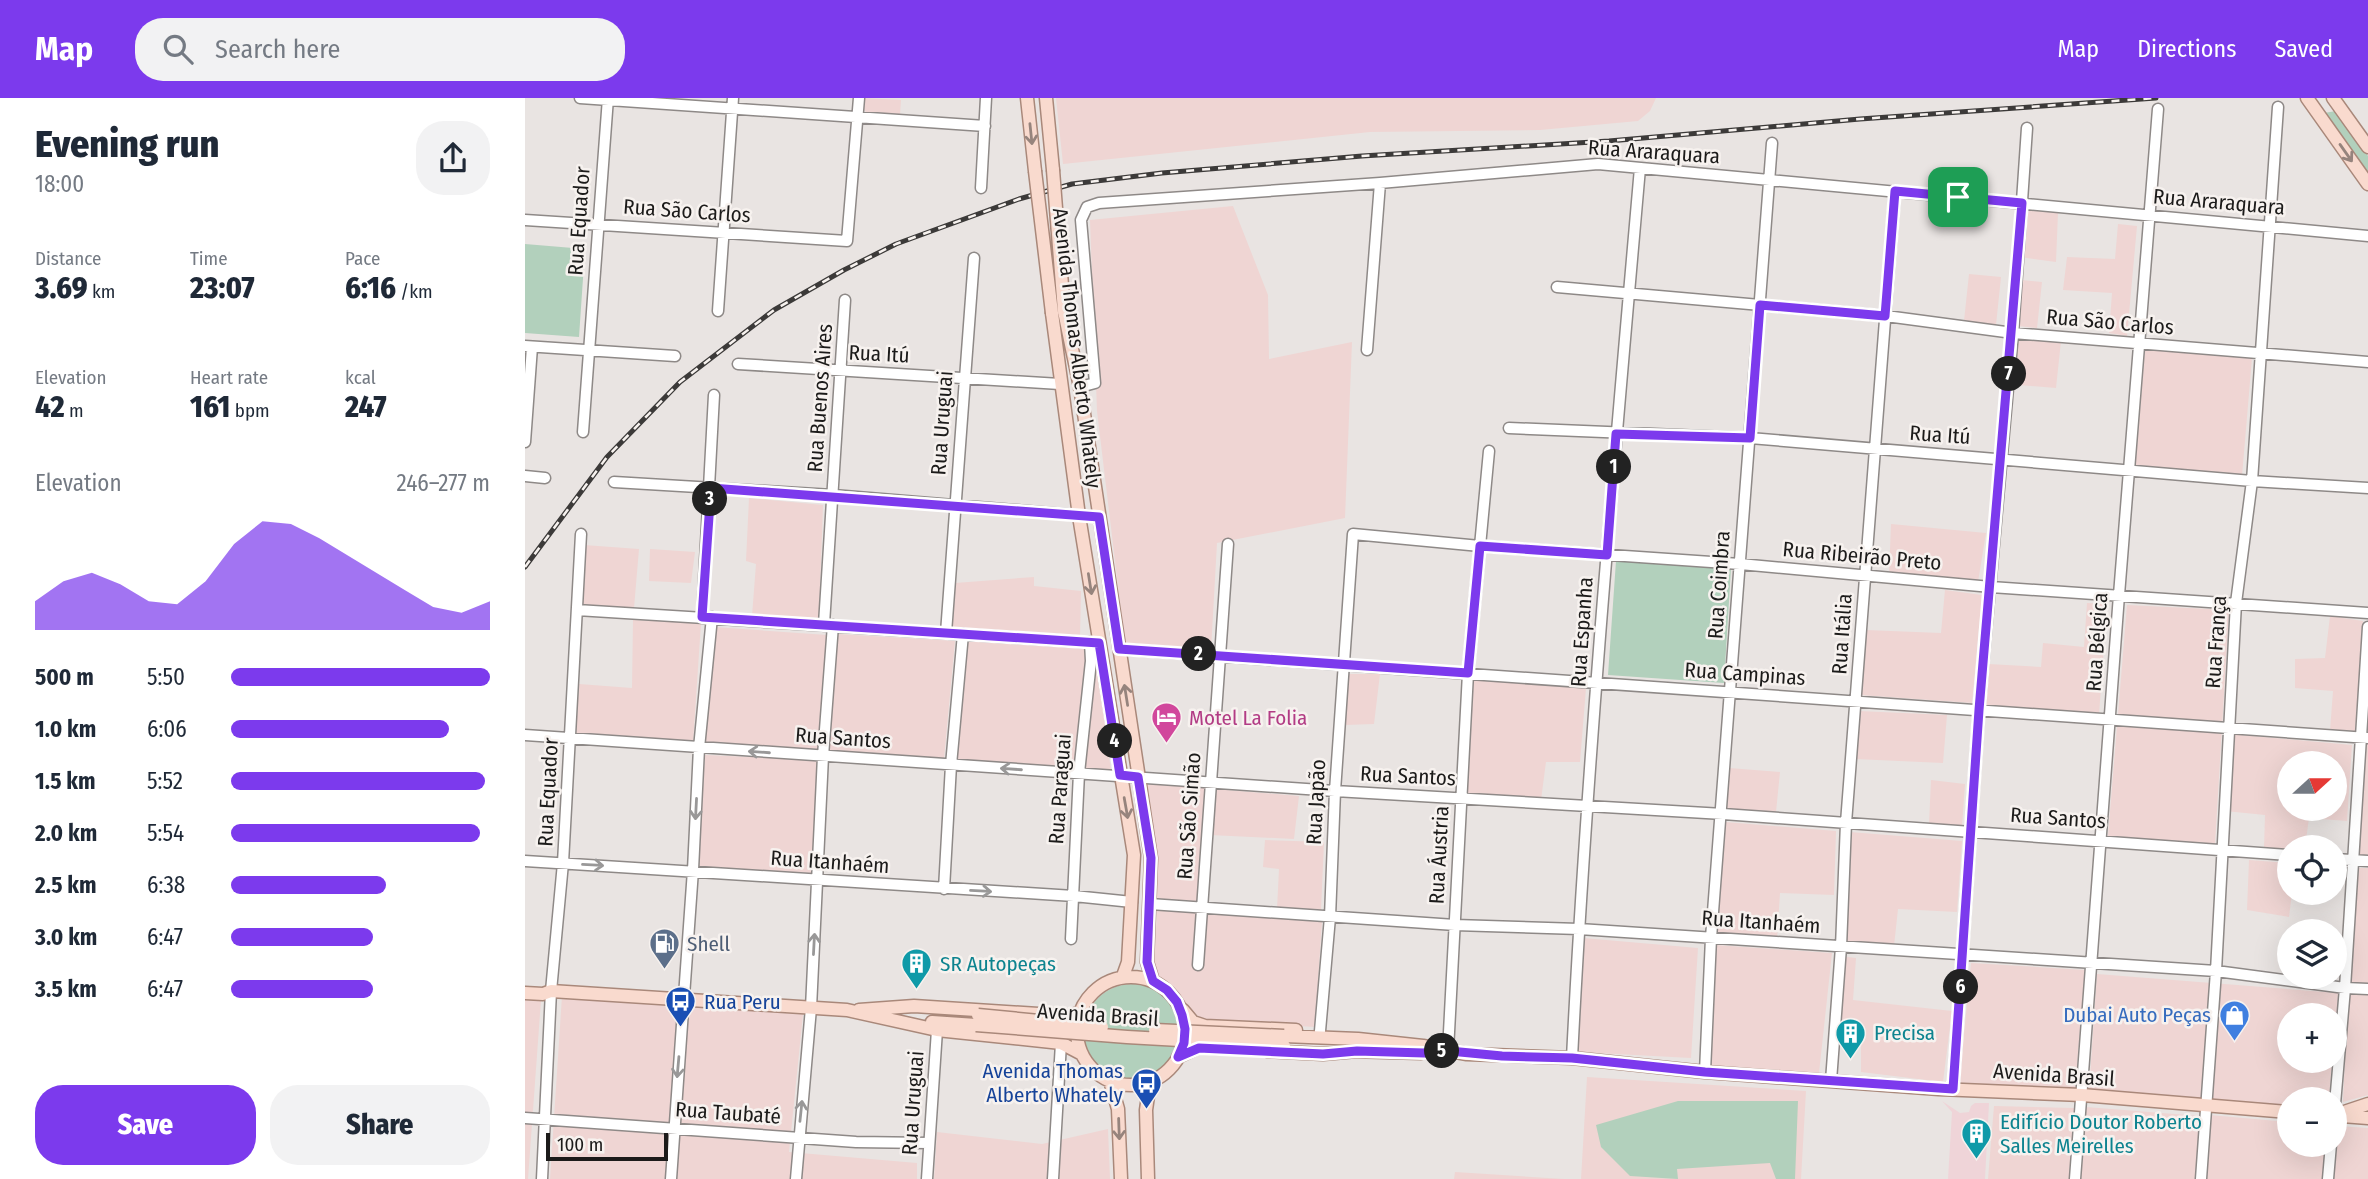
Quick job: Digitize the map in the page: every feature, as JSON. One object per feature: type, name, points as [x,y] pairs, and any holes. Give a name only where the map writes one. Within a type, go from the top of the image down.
[{"type":"main road","name":"Avenida Thomas Alberto Whately","points":[[1027,98],[1035,171],[1058,312],[1080,387],[1151,858],[1147,962],[1153,981]]},
{"type":"main road","name":"Avenida Thomas Alberto Whately","points":[[1046,98],[1053,170],[1060,384],[1094,643],[1134,855],[1128,962],[1123,976]]},
{"type":"main road","points":[[2307,98],[2368,184]]},
{"type":"main road","points":[[2333,98],[2368,147]]},
{"type":"main road","points":[[1123,976],[1138,976],[1153,981],[1167,990],[1177,1002],[1185,1029],[1184,1043],[1178,1057],[1161,1076],[1150,1082],[1123,1085],[1110,1081],[1098,1074],[1081,1054],[1076,1028],[1079,1013],[1095,989],[1108,981],[1123,976]]},
{"type":"main road","name":"Avenida Brasil","points":[[525,986],[544,987],[551,991]]},
{"type":"main road","name":"Avenida Brasil","points":[[525,993],[551,991],[848,1010],[1357,1045],[1424,1053],[1443,1051],[1572,1058],[1705,1072],[2082,1095],[2277,1111]]},
{"type":"main road","name":"Avenida Brasil","points":[[1177,1002],[1189,1018],[1205,1026],[1320,1031],[1357,1045]]},
{"type":"main road","name":"Avenida Brasil","points":[[880,1013],[913,1006],[1069,1016],[1079,1013]]},
{"type":"main road","name":"Avenida Brasil","points":[[880,1013],[937,1030],[1061,1043],[1081,1054]]},
{"type":"main road","name":"Avenida Brasil","points":[[1178,1057],[1199,1048],[1323,1054],[1357,1045]]},
{"type":"main road","points":[[1110,1081],[1118,1108],[1121,1179]]},
{"type":"main road","points":[[1148,1179],[1146,1110],[1150,1082]]},
{"type":"main road","points":[[2347,1111],[2368,1104]]},
{"type":"main road","points":[[2347,1116],[2368,1118]]},
{"type":"street","points":[[580,98],[733,104],[857,117],[985,126]]},
{"type":"street","points":[[857,117],[859,98]]},
{"type":"street","points":[[981,188],[986,98]]},
{"type":"street","name":"Rua Equador","points":[[583,432],[608,99]]},
{"type":"street","points":[[718,311],[733,104]]},
{"type":"street","name":"Rua França","points":[[2201,1179],[2237,603],[2252,481],[2278,107]]},
{"type":"street","name":"Rua Bélgica","points":[[2075,1179],[2158,109]]},
{"type":"street","name":"Rua São Carlos","points":[[525,220],[847,241],[857,117]]},
{"type":"street","points":[[1953,1089],[1979,710],[2013,333],[2027,128]]},
{"type":"street","name":"Rua Coimbra","points":[[1705,1072],[1711,938],[1723,814],[1772,143]]},
{"type":"street","name":"Rua Araraquara","points":[[1080,387],[1095,383],[1081,220],[1087,207],[1099,203],[1598,164],[2368,236]]},
{"type":"street","name":"Rua Espanha","points":[[1572,1058],[1597,682],[1640,168]]},
{"type":"street","points":[[1367,350],[1380,183]]},
{"type":"street","name":"Rua Itália","points":[[1831,1081],[1841,947],[1846,823],[1895,191]]},
{"type":"street","name":"Rua Uruguai","points":[[946,633],[974,258]]},
{"type":"street","name":"Rua São Carlos","points":[[1557,286],[1885,316],[2013,333],[2368,362]]},
{"type":"street","name":"Rua Buenos Aires","points":[[796,1179],[811,1008],[833,495],[845,300]]},
{"type":"street","points":[[525,442],[529,346],[675,356]]},
{"type":"street","name":"Rua Itú","points":[[738,364],[1060,384]]},
{"type":"street","points":[[671,1179],[694,870],[707,617],[714,395]]},
{"type":"street","name":"Rua Itú","points":[[1509,428],[1750,438],[2252,481],[2368,488]]},
{"type":"street","name":"Rua Áustria","points":[[1443,1051],[1455,925],[1468,673],[1489,451]]},
{"type":"street","points":[[525,476],[545,478]]},
{"type":"street","points":[[614,482],[833,495],[1099,517]]},
{"type":"street","name":"Rua Equador","points":[[542,1179],[551,991],[563,863],[581,534]]},
{"type":"street","name":"Rua Ribeirão Preto","points":[[1353,534],[1480,546],[1740,564],[1991,587],[2368,613]]},
{"type":"street","name":"Rua Japão","points":[[1320,1031],[1330,917],[1335,791],[1353,534]]},
{"type":"street","name":"Rua São Simão","points":[[1198,965],[1228,544]]},
{"type":"street","points":[[577,610],[1094,643]]},
{"type":"street","points":[[2347,956],[2364,738],[2368,627]]},
{"type":"street","points":[[944,889],[951,765],[963,634]]},
{"type":"street","name":"Rua Paraguai","points":[[1071,939],[1079,773],[1094,643]]},
{"type":"street","name":"Rua Campinas","points":[[1119,649],[2364,738]]},
{"type":"street","name":"Rua Santos","points":[[525,735],[1335,791],[1723,814],[2277,854]]},
{"type":"street","points":[[2347,860],[2368,861]]},
{"type":"street","name":"Rua Itanhaém","points":[[525,861],[694,870],[1132,902]]},
{"type":"street","name":"Rua Itanhaém","points":[[1150,904],[1455,925],[1579,929],[1964,954],[2216,971],[2277,979]]},
{"type":"street","name":"Rua Itanhaém","points":[[2347,988],[2368,989]]},
{"type":"street","points":[[2336,1087],[2345,989]]},
{"type":"street","name":"Rua Uruguai","points":[[927,1179],[937,1030]]},
{"type":"street","points":[[1053,1179],[1061,1043]]},
{"type":"street","name":"Rua Taubaté","points":[[525,1118],[856,1142],[929,1143]]},
{"type":"street","points":[[2328,1179],[2330,1157]]},
{"type":"shaded area","points":[[863,98],[901,100],[900,115],[867,113],[862,108]]},
{"type":"shaded area","points":[[1056,98],[1656,98],[1650,111],[1638,121],[1540,130],[1370,132],[1063,164]]},
{"type":"shaded area","points":[[1233,206],[1268,295],[1269,359],[1352,342],[1345,518],[1217,543],[1211,650],[1125,644],[1097,411],[1090,220]]},
{"type":"shaded area","points":[[2016,207],[2058,213],[2056,262],[2012,256]]},
{"type":"shaded area","points":[[2118,224],[2137,226],[2127,336],[2109,333],[2112,293],[2063,290],[2067,257],[2115,259]]},
{"type":"shaded area","points":[[1969,274],[2001,277],[1996,325],[1964,321]]},
{"type":"shaded area","points":[[2012,279],[2042,282],[2037,328],[2009,325]]},
{"type":"shaded area","points":[[2008,337],[2061,341],[2056,388],[2005,384]]},
{"type":"shaded area","points":[[2145,349],[2252,358],[2242,476],[2135,471]]},
{"type":"shaded area","points":[[749,498],[823,505],[819,619],[752,616],[756,564],[746,561]]},
{"type":"shaded area","points":[[1891,524],[1986,533],[1978,582],[1889,575]]},
{"type":"shaded area","points":[[584,545],[639,549],[634,608],[581,607]]},
{"type":"shaded area","points":[[650,549],[695,552],[691,583],[649,581]]},
{"type":"shaded area","points":[[1034,577],[1034,586],[1081,591],[1080,637],[951,628],[955,583]]},
{"type":"shaded area","points":[[1945,590],[1982,595],[1972,703],[1860,695],[1866,630],[1941,633]]},
{"type":"shaded area","points":[[2087,603],[2107,604],[2099,715],[1984,708],[1988,664],[2041,667],[2043,643],[2084,647]]},
{"type":"shaded area","points":[[2127,605],[2229,610],[2215,844],[2108,836]]},
{"type":"shaded area","points":[[2330,616],[2363,621],[2355,732],[2330,731],[2333,691],[2295,688],[2295,659],[2325,658]]},
{"type":"shaded area","points":[[633,620],[701,623],[693,743],[576,735],[579,684],[632,688]]},
{"type":"shaded area","points":[[714,627],[827,635],[819,749],[704,745]]},
{"type":"shaded area","points":[[838,634],[955,641],[944,759],[826,752]]},
{"type":"shaded area","points":[[967,641],[1096,648],[1111,772],[956,761]]},
{"type":"shaded area","points":[[1349,674],[1380,674],[1374,724],[1345,725]]},
{"type":"shaded area","points":[[1473,680],[1586,688],[1580,762],[1546,762],[1541,800],[1465,796]]},
{"type":"shaded area","points":[[1859,711],[1947,715],[1943,763],[1855,759]]},
{"type":"shaded area","points":[[2230,734],[2352,745],[2347,821],[2347,751],[2277,751],[2277,821],[2309,821],[2307,835],[2277,835],[2277,849],[2264,848],[2265,815],[2225,811]]},
{"type":"shaded area","points":[[2366,744],[2368,856],[2358,856]]},
{"type":"shaded area","points":[[705,755],[818,760],[813,875],[698,868]]},
{"type":"shaded area","points":[[1729,768],[1780,772],[1776,812],[1727,810]]},
{"type":"shaded area","points":[[1931,780],[1965,784],[1962,826],[1929,824]]},
{"type":"shaded area","points":[[1142,781],[1206,785],[1198,904],[1154,901]]},
{"type":"shaded area","points":[[1214,789],[1299,796],[1294,839],[1210,835]]},
{"type":"shaded area","points":[[1725,822],[1836,831],[1834,895],[1780,893],[1777,939],[1715,935]]},
{"type":"shaded area","points":[[1850,832],[1962,841],[1957,912],[1898,909],[1894,946],[1847,943]]},
{"type":"shaded area","points":[[1265,840],[1324,842],[1321,910],[1277,909],[1279,869],[1263,867]]},
{"type":"shaded area","points":[[2249,860],[2277,862],[2277,905],[2290,905],[2289,917],[2247,910]]},
{"type":"shaded area","points":[[2358,868],[2368,868],[2368,984],[2351,982]]},
{"type":"shaded area","points":[[1157,909],[1322,921],[1315,1027],[1205,1020],[1188,1010],[1154,971]]},
{"type":"shaded area","points":[[1583,938],[1698,948],[1691,1058],[1578,1052]]},
{"type":"shaded area","points":[[1716,945],[1832,953],[1819,1073],[1710,1067]]},
{"type":"shaded area","points":[[1840,956],[1856,958],[1853,1000],[1952,1011],[1943,1082],[1861,1072],[1861,1031],[1840,1027]]},
{"type":"shaded area","points":[[1971,963],[2085,970],[2075,1089],[1959,1085]]},
{"type":"shaded area","points":[[2097,974],[2338,993],[2337,1003],[2277,1003],[2277,1073],[2331,1073],[2330,1087],[2277,1087],[2277,1104],[2089,1091]]},
{"type":"shaded area","points":[[2348,992],[2368,994],[2368,1095],[2347,1101],[2347,1087],[2344,1087],[2344,1073],[2347,1073]]},
{"type":"shaded area","points":[[562,996],[803,1014],[789,1152],[917,1163],[917,1179],[550,1179]]},
{"type":"shaded area","points":[[525,999],[541,1000],[528,1179],[525,1179]]},
{"type":"shaded area","points":[[1587,1077],[1806,1091],[1801,1179],[1581,1179]]},
{"type":"shaded area","points":[[1942,1101],[1960,1113],[1969,1112],[1975,1103],[1989,1103],[1985,1179],[1948,1179],[1952,1112]]},
{"type":"shaded area","points":[[1994,1106],[2074,1108],[2069,1179],[1988,1179]]},
{"type":"shaded area","points":[[2086,1107],[2200,1116],[2196,1179],[2081,1179]]},
{"type":"shaded area","points":[[2210,1115],[2277,1121],[2277,1157],[2325,1157],[2323,1179],[2206,1179]]},
{"type":"shaded area","points":[[2347,1127],[2368,1128],[2368,1179],[2334,1179],[2336,1157],[2347,1157]]},
{"type":"shaded area","points":[[1108,1129],[1110,1179],[934,1179],[937,1132],[1042,1144]]},
{"type":"shaded area","points":[[1455,1172],[1564,1179],[1454,1179]]},
{"type":"green space","points":[[2336,111],[2368,156],[2368,175],[2324,113]]},
{"type":"green space","points":[[525,244],[585,249],[579,337],[525,333]]},
{"type":"green space","points":[[1616,561],[1731,568],[1724,683],[1608,675]]},
{"type":"green space","points":[[1132,984],[1150,988],[1166,998],[1176,1014],[1180,1032],[1176,1050],[1166,1066],[1150,1076],[1132,1080],[1114,1076],[1098,1066],[1088,1050],[1084,1032],[1088,1014],[1098,998],[1114,988]]},
{"type":"green space","points":[[1678,1101],[1798,1101],[1795,1179],[1776,1179],[1770,1163],[1677,1169],[1678,1179],[1630,1176],[1601,1147],[1596,1125]]},
{"type":"railway","points":[[525,567],[607,457],[680,382],[774,310],[896,244],[1019,199],[1072,184],[1162,173],[2156,98]]},
{"type":"place","name":"Motel La Folia","points":[[1166,745]]},
{"type":"place","name":"Shell","points":[[664,971]]},
{"type":"place","name":"SR Autopeças","points":[[917,991]]},
{"type":"place","name":"Rua Peru","points":[[681,1029]]},
{"type":"place","name":"Dubai Auto Peças","points":[[2234,1042]]},
{"type":"place","name":"Precisa","points":[[1851,1060]]},
{"type":"place","name":"Avenida Thomas Alberto Whately","points":[[1146,1110]]},
{"type":"place","name":"Edifício Doutor Roberto Salles Meirelles","points":[[1977,1161]]},
{"type":"route","points":[[1895,191],[1958,197],[2022,203],[1979,710],[1953,1089],[1439,1050],[1424,1053],[1357,1051],[1323,1054],[1199,1048],[1178,1057],[1184,1043],[1182,1015],[1177,1002],[1167,990],[1153,981],[1147,962],[1151,858],[1138,777],[1120,775],[1099,643],[702,617],[711,488],[833,495],[1099,517],[1119,649],[1468,673],[1480,546],[1607,555],[1616,434],[1750,438],[1760,305],[1885,316],[1895,191]]}]
